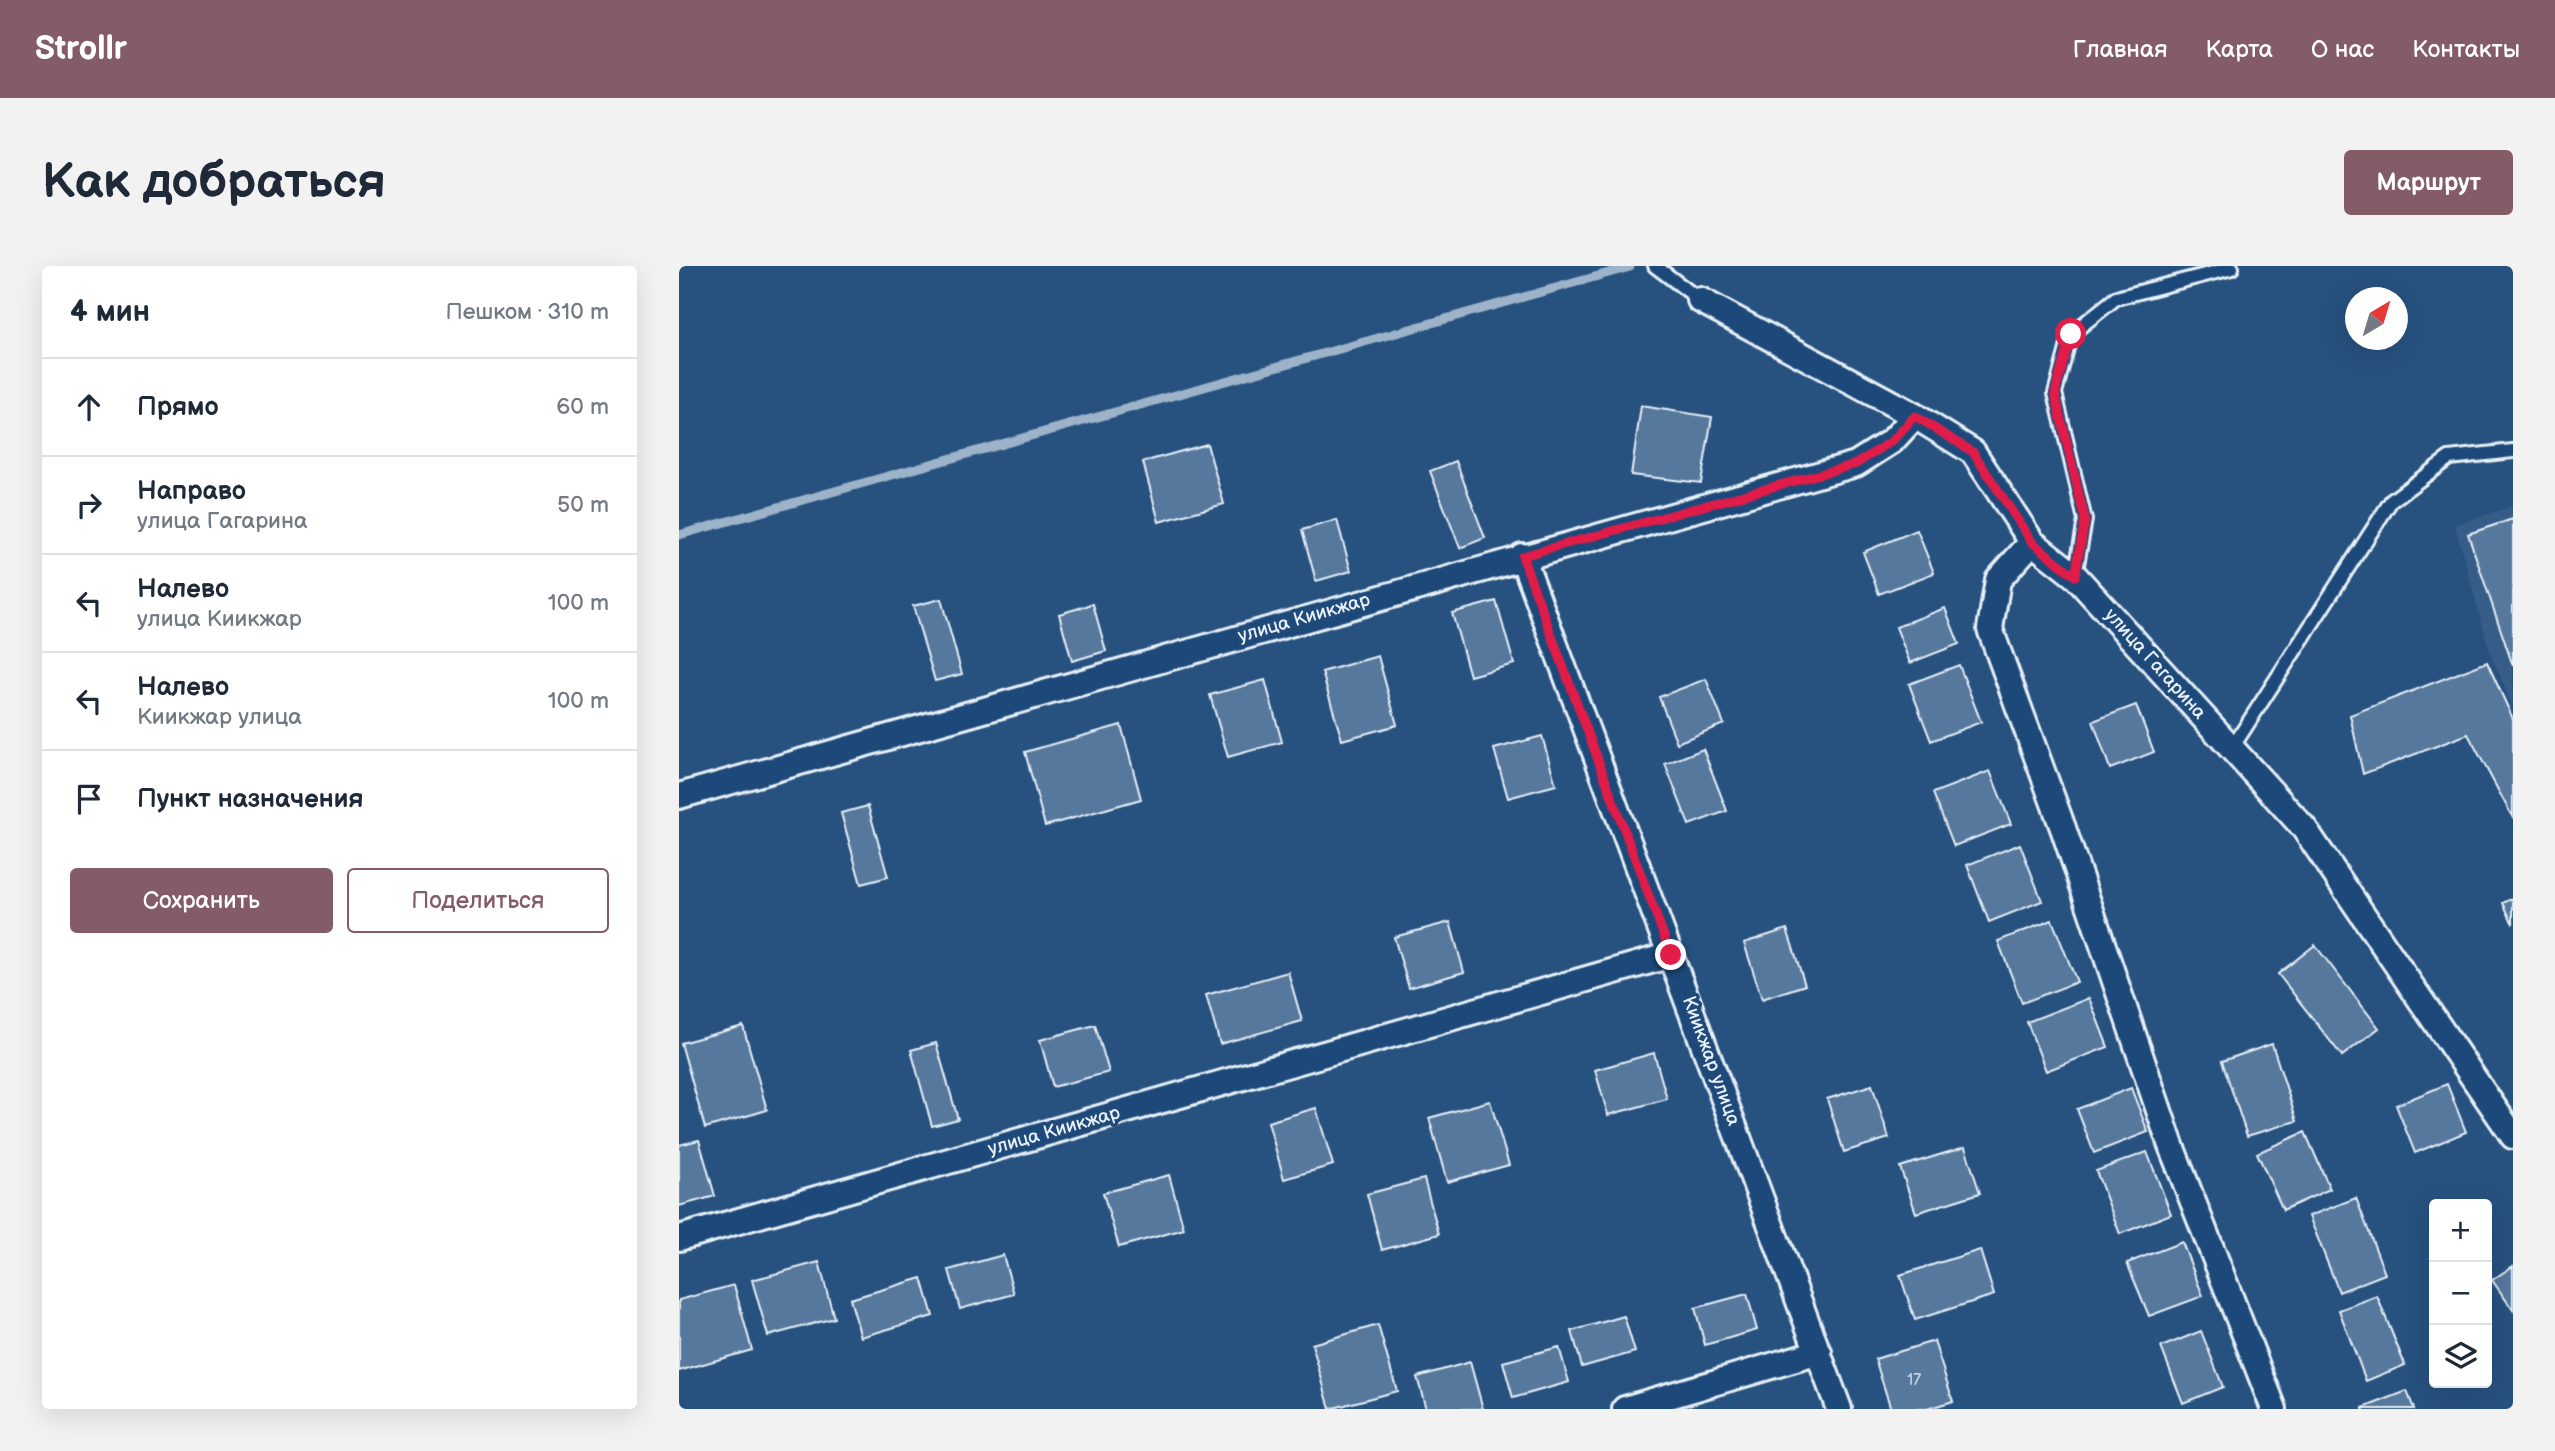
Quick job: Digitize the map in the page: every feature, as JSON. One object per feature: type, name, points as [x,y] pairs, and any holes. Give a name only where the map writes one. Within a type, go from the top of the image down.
[{"type":"street","name":"улица Гагарина","points":[[1700,300],[1915,416],[1973,452],[2032,542],[2075,576],[2304,828],[2513,1136]]},
{"type":"street","name":"улица Киикжар","points":[[679,796],[1522,556],[1856,464],[1892,441],[1915,416]]},
{"type":"street","points":[[2032,542],[1998,580],[1990,629],[2063,828],[2170,1143],[2274,1409]]},
{"type":"street","name":"Киикжар улица","points":[[1522,556],[1839,1409]]},
{"type":"street","name":"улица Киикжар","points":[[679,1238],[1671,955]]},
{"type":"street","points":[[1625,1409],[1819,1352]]},
{"type":"lane","points":[[1655,266],[1700,300]]},
{"type":"lane","points":[[2075,576],[2085,520],[2055,393],[2071,334],[2116,298],[2232,268]]},
{"type":"lane","points":[[2232,748],[2391,501],[2449,458],[2513,450]]},
{"type":"shaded area","points":[[2513,506],[2513,707],[2490,653],[2455,525]]},
{"type":"building","points":[[1641,406],[1712,417],[1701,483],[1631,475]]},
{"type":"building","points":[[1207,444],[1224,504],[1159,522],[1143,462]]},
{"type":"building","points":[[1456,461],[1485,538],[1460,548],[1430,471]]},
{"type":"building","points":[[2513,519],[2513,666],[2468,534]]},
{"type":"building","points":[[1337,520],[1351,571],[1316,581],[1302,530]]},
{"type":"building","points":[[1917,530],[1934,573],[1879,594],[1863,552]]},
{"type":"building","points":[[941,599],[962,674],[935,681],[913,606]]},
{"type":"building","points":[[1496,601],[1514,664],[1470,676],[1452,613]]},
{"type":"building","points":[[1093,604],[1106,651],[1072,661],[1059,614]]},
{"type":"building","points":[[1945,608],[1959,644],[1910,663],[1896,627]]},
{"type":"building","points":[[1378,656],[1397,725],[1342,740],[1322,672]]},
{"type":"building","points":[[2487,662],[2513,719],[2513,818],[2468,734],[2363,774],[2350,715]]},
{"type":"building","points":[[1959,665],[1981,722],[1931,741],[1909,684]]},
{"type":"building","points":[[1706,679],[1724,724],[1677,743],[1659,697]]},
{"type":"building","points":[[1265,680],[1282,742],[1228,757],[1210,695]]},
{"type":"building","points":[[2136,705],[2154,752],[2110,769],[2093,721]]},
{"type":"building","points":[[1121,725],[1141,799],[1045,826],[1025,752]]},
{"type":"building","points":[[1542,736],[1556,785],[1508,798],[1494,749]]},
{"type":"building","points":[[1703,749],[1727,811],[1689,825],[1665,764]]},
{"type":"building","points":[[1990,771],[2011,824],[1954,846],[1933,793]]},
{"type":"building","points":[[868,806],[888,877],[861,884],[841,813]]},
{"type":"building","points":[[2020,844],[2042,901],[1989,922],[1967,865]]},
{"type":"building","points":[[2513,898],[2513,924],[2503,903]]},
{"type":"building","points":[[2052,920],[2077,982],[2022,1003],[1998,941]]},
{"type":"building","points":[[1450,922],[1464,972],[1409,988],[1394,937]]},
{"type":"building","points":[[1787,929],[1805,985],[1762,999],[1744,943]]},
{"type":"building","points":[[2315,945],[2379,1028],[2342,1056],[2278,974]]},
{"type":"building","points":[[1288,972],[1302,1021],[1220,1044],[1206,995]]},
{"type":"building","points":[[2089,998],[2108,1047],[2046,1071],[2027,1022]]},
{"type":"building","points":[[1095,1025],[1109,1072],[1053,1087],[1040,1040]]},
{"type":"building","points":[[743,1026],[767,1110],[705,1128],[681,1043]]},
{"type":"building","points":[[936,1043],[958,1119],[932,1126],[911,1050]]},
{"type":"building","points":[[2272,1044],[2297,1121],[2247,1136],[2222,1061]]},
{"type":"building","points":[[1654,1053],[1667,1099],[1608,1115],[1595,1070]]},
{"type":"building","points":[[2447,1084],[2466,1132],[2415,1153],[2396,1105]]},
{"type":"building","points":[[1872,1085],[1889,1138],[1844,1152],[1827,1099]]},
{"type":"building","points":[[2131,1088],[2148,1132],[2094,1153],[2077,1109]]},
{"type":"building","points":[[1490,1101],[1509,1165],[1447,1182],[1429,1118]]},
{"type":"building","points":[[1316,1108],[1333,1165],[1284,1179],[1268,1122]]},
{"type":"building","points":[[2305,1132],[2330,1189],[2283,1210],[2257,1153]]},
{"type":"building","points":[[699,1140],[715,1196],[679,1206],[679,1145]]},
{"type":"building","points":[[1965,1147],[1980,1193],[1916,1213],[1900,1167]]},
{"type":"building","points":[[2147,1152],[2171,1214],[2120,1234],[2096,1171]]},
{"type":"building","points":[[1169,1175],[1184,1229],[1119,1247],[1103,1193]]},
{"type":"building","points":[[1424,1179],[1439,1234],[1382,1250],[1367,1194]]},
{"type":"building","points":[[2356,1198],[2385,1274],[2339,1292],[2309,1216]]},
{"type":"building","points":[[2182,1242],[2203,1296],[2149,1316],[2127,1263]]},
{"type":"building","points":[[1980,1250],[1994,1295],[1915,1320],[1900,1275]]},
{"type":"building","points":[[1003,1255],[1014,1294],[960,1309],[949,1270]]},
{"type":"building","points":[[819,1262],[834,1318],[768,1336],[752,1280]]},
{"type":"building","points":[[2513,1266],[2513,1310],[2492,1280]]},
{"type":"building","points":[[922,1278],[933,1316],[861,1337],[850,1299]]},
{"type":"building","points":[[734,1285],[752,1350],[679,1371],[679,1300]]},
{"type":"building","points":[[1747,1294],[1757,1330],[1705,1345],[1695,1308]]},
{"type":"building","points":[[2377,1296],[2405,1365],[2366,1381],[2339,1310]]},
{"type":"building","points":[[1624,1316],[1635,1352],[1582,1367],[1572,1331]]},
{"type":"building","points":[[1378,1325],[1397,1391],[1330,1409],[1312,1344]]},
{"type":"building","points":[[2201,1331],[2223,1387],[2183,1403],[2161,1347]]},
{"type":"building","points":[[1934,1341],[1953,1401],[1927,1409],[1891,1409],[1875,1359]]},
{"type":"building","points":[[1559,1347],[1569,1382],[1513,1398],[1503,1362]]},
{"type":"building","points":[[1470,1362],[1483,1409],[1426,1409],[1417,1377]]},
{"type":"building","points":[[2407,1391],[2414,1409],[2363,1409],[2363,1408]]},
{"type":"waterway","points":[[679,535],[1630,267]]},
{"type":"route","points":[[1671,955],[1522,556],[1856,464],[1892,441],[1915,416],[1973,452],[2032,542],[2075,576],[2085,520],[2055,393],[2071,334]]}]
